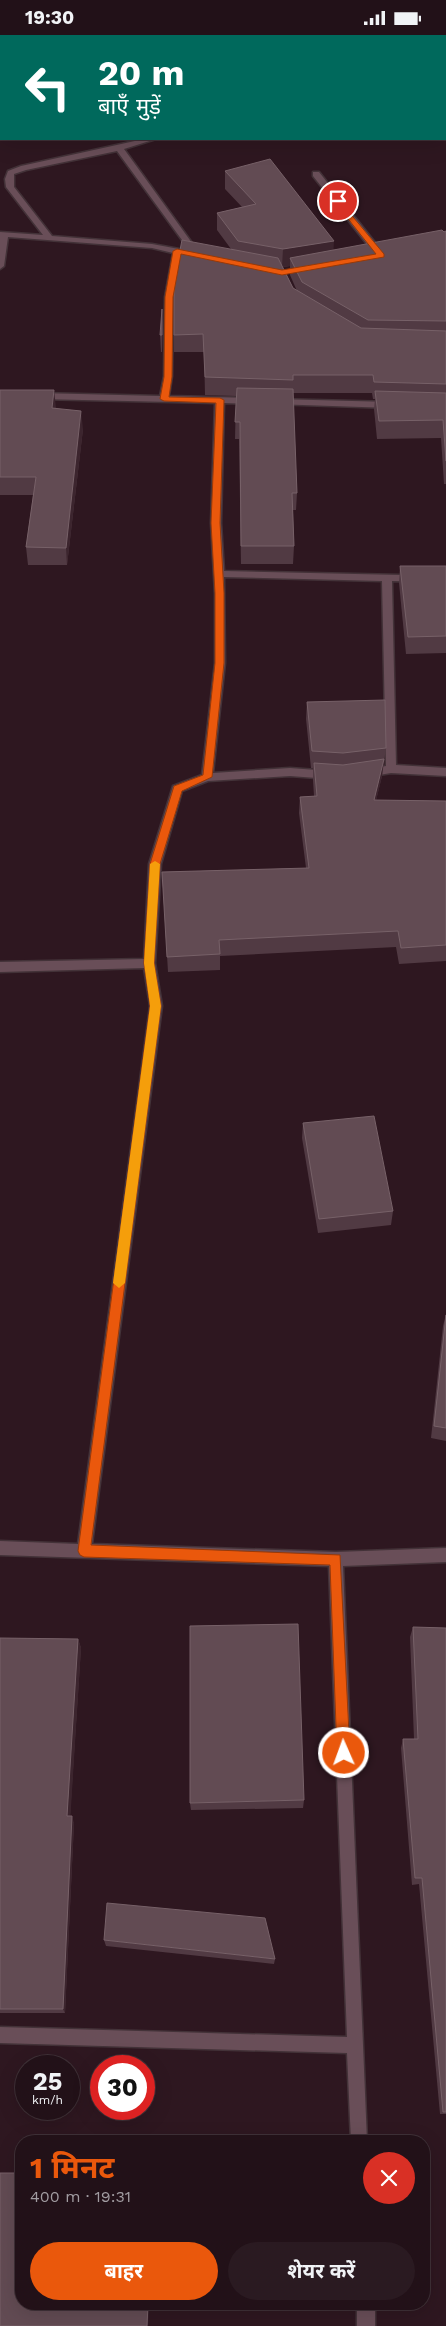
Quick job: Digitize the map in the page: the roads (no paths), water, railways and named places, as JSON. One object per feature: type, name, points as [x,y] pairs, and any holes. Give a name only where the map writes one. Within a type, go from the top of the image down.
[{"type":"street","points":[[50,238],[10,187],[9,179],[11,173],[24,167],[119,148],[148,140]]},
{"type":"street","points":[[0,266],[2,234],[152,246],[201,256],[119,148]]},
{"type":"street","points":[[316,174],[377,257],[390,254]]},
{"type":"street","points":[[164,399],[168,377],[169,297],[177,251]]},
{"type":"street","points":[[29,396],[397,405]]},
{"type":"street","points":[[207,777],[220,663],[219,574],[216,523],[220,400]]},
{"type":"street","points":[[219,574],[446,579]]},
{"type":"street","points":[[387,577],[391,769]]},
{"type":"street","points":[[84,1551],[156,1006],[149,963],[155,864],[177,789],[207,777],[290,772],[347,776],[391,769],[446,772]]},
{"type":"street","points":[[0,967],[149,963]]},
{"type":"street","points":[[0,1548],[336,1559],[446,1555]]},
{"type":"street","points":[[336,1559],[359,2135]]},
{"type":"street","points":[[0,2035],[356,2045]]},
{"type":"street","points":[[366,2310],[366,2326]]}]
